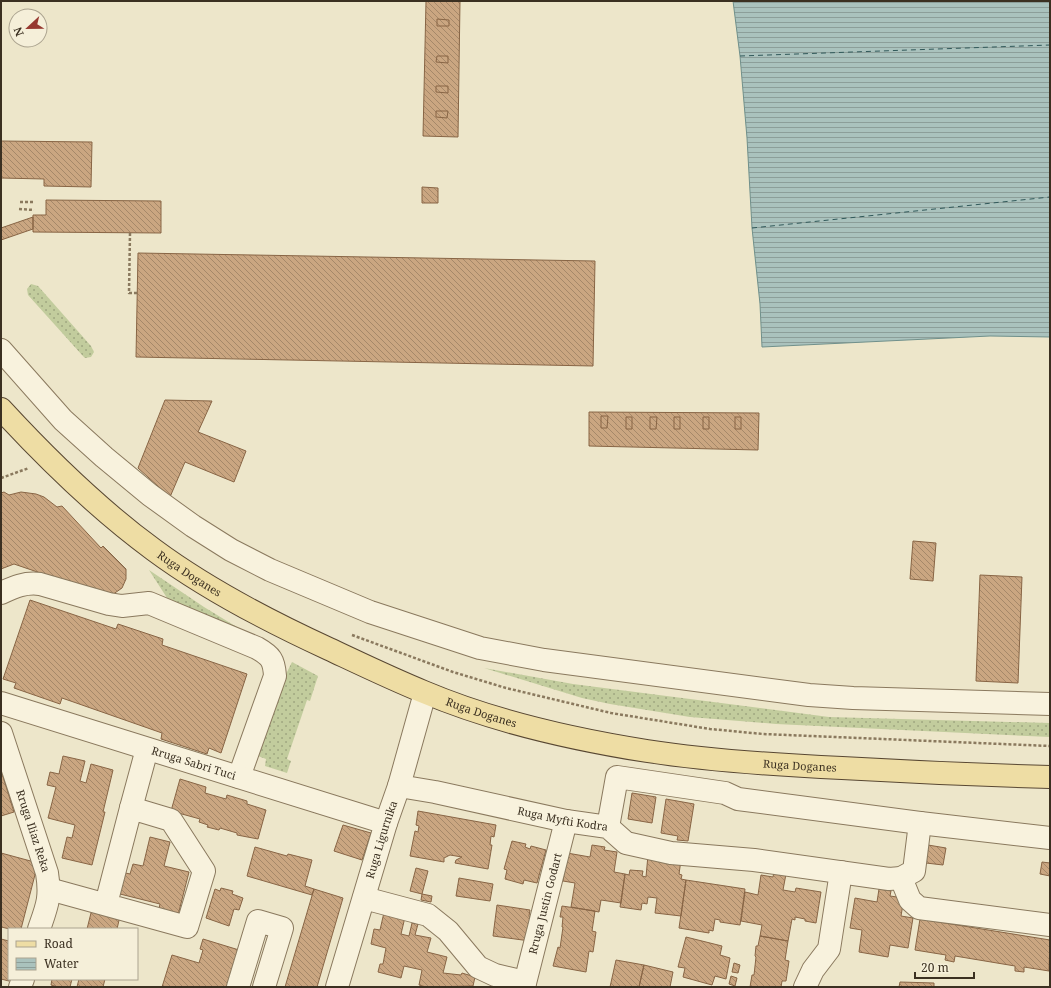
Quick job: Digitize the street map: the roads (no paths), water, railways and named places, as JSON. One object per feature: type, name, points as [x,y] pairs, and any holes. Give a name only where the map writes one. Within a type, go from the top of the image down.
[{"type":"main road","name":"Ruga Doganes","points":[[1,409],[56,467],[87,495],[148,545],[193,577],[292,632],[425,692],[483,713],[540,730],[591,741],[649,751],[748,763],[1050,778]]},
{"type":"street","points":[[1,350],[63,420],[104,457],[150,495],[193,526],[231,550],[270,570],[370,612],[425,631],[480,648],[544,660],[809,695],[853,698],[1050,704]]},
{"type":"street","points":[[1,593],[16,586],[31,583],[40,584],[109,604],[122,606],[149,603],[257,648],[266,654],[274,663],[275,676],[239,777]]},
{"type":"street","name":"Ruga Ligurnika","points":[[337,987],[386,823],[399,786],[425,692]]},
{"type":"street","name":"Rruga Sabri Tuci","points":[[1,703],[386,823]]},
{"type":"street","name":"Rruga Iliaz Reka","points":[[1,733],[47,873],[49,889],[48,901],[39,928]]},
{"type":"street","points":[[106,904],[147,749]]},
{"type":"street","points":[[608,827],[617,777],[725,794],[738,799],[920,823],[1050,838]]},
{"type":"street","name":"Ruga Myfti Kodra","points":[[399,786],[435,792],[566,821],[608,827],[626,843],[671,853],[754,860],[889,879],[901,878]]},
{"type":"street","points":[[49,889],[187,926],[204,871],[171,820],[131,808]]},
{"type":"street","name":"Rruga Justin Godart","points":[[525,985],[566,821]]},
{"type":"street","points":[[920,823],[914,871],[901,878],[910,900],[919,908],[1050,925]]},
{"type":"street","points":[[805,987],[813,970],[829,949],[841,872]]},
{"type":"street","points":[[364,898],[428,915],[448,931],[478,966],[494,981],[525,985]]},
{"type":"street","points":[[238,987],[258,921],[282,928],[264,987]]},
{"type":"water","points":[[733,1],[1050,1],[1050,337],[990,336],[762,347],[760,304],[752,228],[747,138],[740,56]]}]
